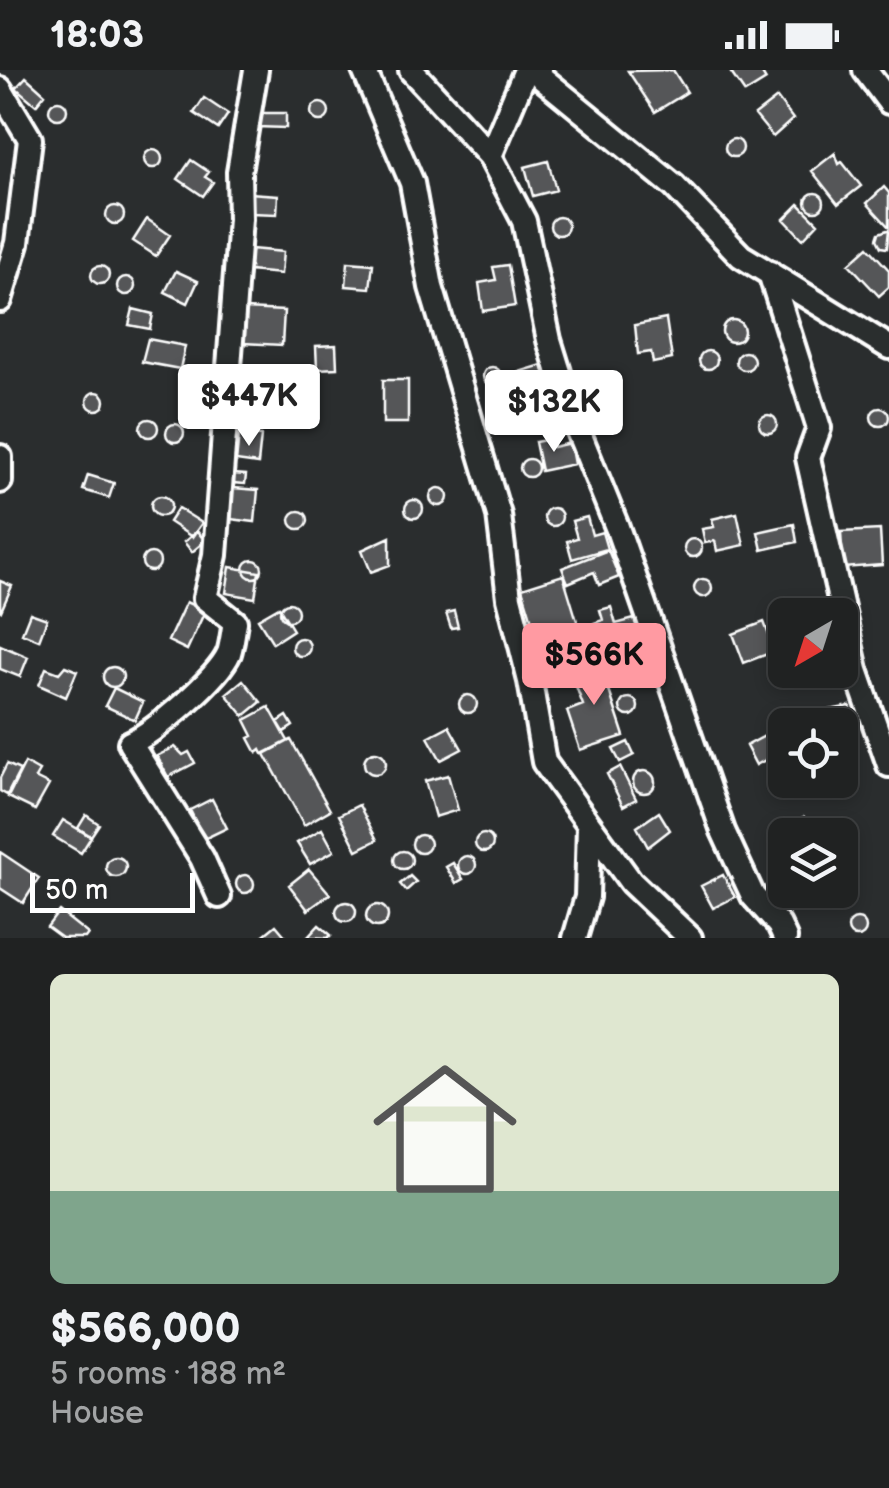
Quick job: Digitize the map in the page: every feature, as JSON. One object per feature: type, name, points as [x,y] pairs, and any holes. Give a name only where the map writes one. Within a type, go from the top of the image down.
[{"type":"street","points":[[220,896],[202,858],[130,742],[144,736],[212,678],[229,652],[236,622],[205,598],[214,555],[240,219],[239,172],[256,70]]},
{"type":"street","points":[[364,70],[412,183],[432,287],[499,515],[509,598],[530,681],[544,762],[631,882],[690,938]]},
{"type":"street","points":[[411,70],[490,156],[524,221],[549,340],[574,421],[617,527],[722,831],[753,896],[785,938]]},
{"type":"street","points":[[490,156],[526,70]]},
{"type":"street","points":[[539,70],[542,78],[674,186],[741,256],[889,348]]},
{"type":"street","points":[[864,70],[889,102]]},
{"type":"street","points":[[0,89],[30,139],[17,243],[0,300]]},
{"type":"street","points":[[770,274],[819,428],[808,458],[856,670],[889,764]]},
{"type":"street","points":[[0,457],[0,481]]},
{"type":"street","points":[[574,938],[587,896],[589,825]]},
{"type":"building","points":[[673,70],[687,92],[655,112],[628,71]]},
{"type":"building","points":[[729,70],[760,70],[766,80],[745,93]]},
{"type":"building","points":[[26,77],[45,94],[36,105],[16,88]]},
{"type":"building","points":[[204,98],[228,114],[218,129],[194,113]]},
{"type":"building","points":[[777,98],[793,119],[773,137],[755,115]]},
{"type":"building","points":[[58,101],[65,103],[65,117],[58,119],[51,117],[49,110],[51,103]]},
{"type":"building","points":[[320,103],[327,105],[327,119],[320,121],[313,119],[311,112],[313,105]]},
{"type":"building","points":[[255,113],[286,113],[286,128],[256,127]]},
{"type":"building","points":[[734,139],[741,141],[741,155],[734,157],[727,155],[725,148],[727,141]]},
{"type":"building","points":[[153,150],[162,159],[153,168],[144,159]]},
{"type":"building","points":[[835,153],[839,164],[842,162],[861,186],[838,204],[812,171]]},
{"type":"building","points":[[191,160],[209,172],[205,177],[213,182],[203,196],[178,179]]},
{"type":"building","points":[[548,161],[556,190],[533,196],[525,167]]},
{"type":"building","points":[[884,187],[889,193],[889,227],[867,203]]},
{"type":"building","points":[[249,193],[278,195],[277,214],[250,213]]},
{"type":"building","points":[[815,193],[822,195],[822,209],[815,211],[808,209],[806,202],[808,195]]},
{"type":"building","points":[[799,204],[818,223],[803,239],[784,219]]},
{"type":"building","points":[[115,206],[124,215],[115,224],[106,215]]},
{"type":"building","points":[[559,217],[566,219],[566,233],[559,235],[552,233],[550,226],[552,219]]},
{"type":"building","points":[[147,219],[170,235],[156,256],[133,241]]},
{"type":"building","points":[[889,230],[887,248],[881,247],[879,233]]},
{"type":"building","points":[[868,247],[889,270],[889,287],[879,296],[849,264]]},
{"type":"building","points":[[251,249],[283,252],[281,274],[249,271]]},
{"type":"building","points":[[348,262],[373,264],[370,288],[346,286]]},
{"type":"building","points":[[508,265],[515,306],[483,311],[479,283],[496,280],[493,267]]},
{"type":"building","points":[[100,266],[107,268],[107,282],[100,284],[93,282],[91,275],[93,268]]},
{"type":"building","points":[[176,271],[198,281],[188,303],[165,292]]},
{"type":"building","points":[[126,277],[133,279],[133,293],[126,295],[119,293],[117,286],[119,279]]},
{"type":"building","points":[[133,309],[153,314],[150,329],[129,325]]},
{"type":"building","points":[[245,309],[284,311],[282,345],[243,343]]},
{"type":"building","points":[[666,319],[672,359],[653,363],[651,352],[638,354],[635,325]]},
{"type":"building","points":[[733,320],[741,323],[741,339],[733,342],[725,339],[722,331],[725,323]]},
{"type":"building","points":[[148,339],[185,346],[180,369],[142,362]]},
{"type":"building","points":[[336,345],[337,368],[317,369],[316,346]]},
{"type":"building","points":[[708,351],[715,353],[715,367],[708,369],[701,367],[699,360],[701,353]]},
{"type":"building","points":[[745,352],[752,354],[752,368],[745,370],[738,368],[736,361],[738,354]]},
{"type":"building","points":[[542,365],[548,385],[516,396],[509,375]]},
{"type":"building","points":[[492,367],[499,369],[499,383],[492,385],[485,383],[483,376],[485,369]]},
{"type":"building","points":[[238,372],[262,375],[259,405],[234,402]]},
{"type":"building","points":[[383,380],[408,380],[408,423],[383,423]]},
{"type":"building","points":[[96,392],[103,394],[103,408],[96,410],[89,408],[87,401],[89,394]]},
{"type":"building","points":[[880,408],[887,410],[887,424],[880,426],[873,424],[871,417],[873,410]]},
{"type":"building","points":[[768,415],[775,417],[775,431],[768,433],[761,431],[759,424],[761,417]]},
{"type":"building","points":[[149,419],[156,421],[156,435],[149,437],[142,435],[140,428],[142,421]]},
{"type":"building","points":[[175,424],[182,426],[182,440],[175,442],[168,440],[166,433],[168,426]]},
{"type":"building","points":[[239,434],[261,436],[258,464],[236,461]]},
{"type":"building","points":[[551,439],[553,447],[570,443],[574,464],[541,471],[535,442]]},
{"type":"building","points":[[529,459],[536,461],[536,475],[529,477],[522,475],[520,468],[522,461]]},
{"type":"building","points":[[233,474],[246,475],[245,484],[232,483]]},
{"type":"building","points":[[88,475],[114,483],[109,498],[83,490]]},
{"type":"building","points":[[233,488],[258,490],[255,522],[230,519]]},
{"type":"building","points":[[439,488],[446,490],[446,504],[439,506],[432,504],[430,497],[432,490]]},
{"type":"building","points":[[161,496],[171,506],[161,516],[151,506]]},
{"type":"building","points":[[414,500],[421,502],[421,516],[414,518],[407,516],[405,509],[407,502]]},
{"type":"building","points":[[178,508],[202,523],[192,537],[169,522]]},
{"type":"building","points":[[553,508],[560,510],[560,524],[553,526],[546,524],[544,517],[546,510]]},
{"type":"building","points":[[299,511],[306,513],[306,527],[299,529],[292,527],[290,520],[292,513]]},
{"type":"building","points":[[737,513],[744,545],[717,551],[715,541],[705,543],[702,529],[714,527],[712,519]]},
{"type":"building","points":[[587,517],[592,535],[602,532],[607,549],[572,559],[567,541],[577,538],[572,521]]},
{"type":"building","points":[[794,524],[797,542],[762,550],[758,532]]},
{"type":"building","points":[[880,530],[882,565],[843,568],[841,532]]},
{"type":"building","points":[[197,531],[205,541],[192,552],[184,542]]},
{"type":"building","points":[[390,537],[390,565],[371,572],[362,550]]},
{"type":"building","points":[[693,539],[700,541],[700,555],[693,557],[686,555],[684,548],[686,541]]},
{"type":"building","points":[[608,550],[619,577],[599,585],[594,572],[568,583],[562,568]]},
{"type":"building","points":[[151,553],[158,555],[158,569],[151,571],[144,569],[142,562],[144,555]]},
{"type":"building","points":[[253,560],[260,562],[260,576],[253,578],[246,576],[244,569],[246,562]]},
{"type":"building","points":[[230,567],[259,572],[255,598],[226,593]]},
{"type":"building","points":[[563,575],[587,654],[546,666],[522,588]]},
{"type":"building","points":[[703,579],[710,581],[710,595],[703,597],[696,595],[694,588],[696,581]]},
{"type":"building","points":[[0,581],[12,586],[1,611],[0,610]]},
{"type":"building","points":[[186,602],[205,611],[187,650],[168,641]]},
{"type":"building","points":[[289,603],[296,605],[296,619],[289,621],[282,619],[280,612],[282,605]]},
{"type":"building","points":[[279,607],[293,630],[273,643],[258,619]]},
{"type":"building","points":[[611,607],[616,624],[634,619],[641,640],[603,651],[594,623],[603,620],[600,610]]},
{"type":"building","points":[[454,611],[458,627],[451,628],[446,613]]},
{"type":"building","points":[[30,613],[47,619],[39,640],[22,633]]},
{"type":"building","points":[[764,622],[768,654],[744,663],[733,634]]},
{"type":"building","points":[[301,638],[308,640],[308,654],[301,656],[294,654],[292,647],[294,640]]},
{"type":"building","points":[[0,645],[28,657],[20,677],[0,669]]},
{"type":"building","points":[[599,660],[624,736],[580,750],[567,711],[583,705],[570,670]]},
{"type":"building","points":[[65,666],[77,671],[66,697],[39,685],[46,668],[59,673]]},
{"type":"building","points":[[113,667],[123,677],[113,687],[103,677]]},
{"type":"building","points":[[243,680],[261,702],[244,716],[226,694]]},
{"type":"building","points":[[114,688],[143,702],[135,720],[105,706]]},
{"type":"building","points":[[468,695],[475,697],[475,711],[468,713],[461,711],[459,704],[461,697]]},
{"type":"building","points":[[629,698],[636,700],[636,714],[629,716],[622,714],[620,707],[622,700]]},
{"type":"building","points":[[269,707],[288,741],[263,754],[261,750],[257,753],[245,720]]},
{"type":"building","points":[[287,716],[293,726],[284,732],[278,722]]},
{"type":"building","points":[[449,726],[462,749],[441,760],[428,737]]},
{"type":"building","points":[[768,734],[768,759],[756,765],[746,746]]},
{"type":"building","points":[[291,740],[330,810],[304,825],[265,754]]},
{"type":"building","points":[[628,742],[634,755],[620,762],[613,749]]},
{"type":"building","points":[[175,747],[183,755],[189,752],[195,763],[168,777],[157,756]]},
{"type":"building","points":[[375,752],[386,763],[375,774],[364,763]]},
{"type":"building","points":[[25,763],[39,771],[35,778],[49,785],[35,810],[8,797]]},
{"type":"building","points":[[7,764],[20,770],[7,795],[0,791],[0,778]]},
{"type":"building","points":[[620,767],[636,799],[623,806],[607,774]]},
{"type":"building","points":[[644,771],[652,774],[652,790],[644,793],[636,790],[633,782],[636,774]]},
{"type":"building","points":[[448,775],[458,810],[435,817],[425,781]]},
{"type":"building","points":[[212,799],[227,828],[204,839],[190,810]]},
{"type":"building","points":[[359,805],[377,840],[357,850],[339,815]]},
{"type":"building","points":[[659,812],[670,830],[648,847],[637,827]]},
{"type":"building","points":[[86,815],[99,824],[91,836],[78,828]]},
{"type":"building","points":[[63,820],[91,837],[81,853],[53,836]]},
{"type":"building","points":[[322,829],[334,851],[310,864],[297,843]]},
{"type":"building","points":[[484,834],[491,836],[491,850],[484,852],[477,850],[475,843],[477,836]]},
{"type":"building","points":[[421,835],[428,837],[428,851],[421,853],[414,851],[412,844],[414,837]]},
{"type":"building","points":[[403,851],[410,853],[410,867],[403,869],[396,867],[394,860],[396,853]]},
{"type":"building","points":[[0,852],[39,878],[23,903],[0,888]]},
{"type":"building","points":[[467,856],[474,858],[474,872],[467,874],[460,872],[458,865],[460,858]]},
{"type":"building","points":[[112,857],[120,857],[126,867],[120,877],[112,877],[106,871],[106,863]]},
{"type":"building","points":[[453,863],[463,879],[456,883],[446,867]]},
{"type":"building","points":[[309,869],[330,894],[308,910],[289,885]]},
{"type":"building","points":[[245,875],[252,877],[252,891],[245,893],[238,891],[236,884],[238,877]]},
{"type":"building","points":[[723,875],[735,897],[713,908],[701,886]]},
{"type":"building","points":[[410,876],[416,882],[406,891],[400,884]]},
{"type":"building","points":[[346,902],[356,912],[346,922],[336,912]]},
{"type":"building","points":[[377,905],[385,908],[385,924],[377,927],[369,924],[366,916],[369,908]]},
{"type":"building","points":[[59,911],[88,934],[85,938],[62,938],[47,927]]},
{"type":"building","points":[[857,919],[866,928],[857,937],[848,928]]},
{"type":"building","points":[[276,925],[287,938],[260,938]]},
{"type":"building","points":[[319,925],[331,935],[308,937]]}]
